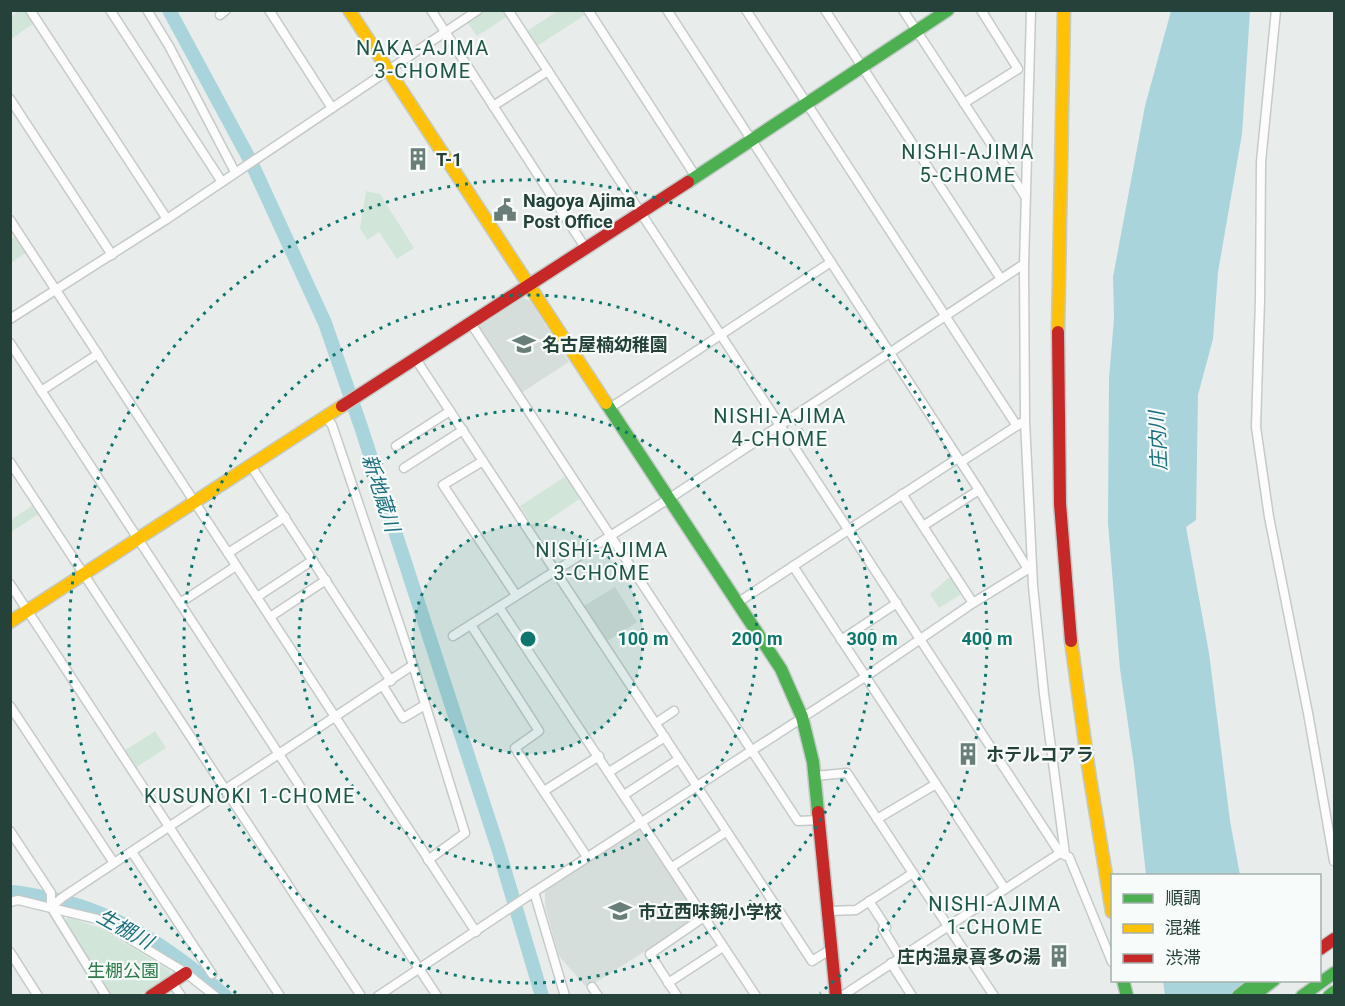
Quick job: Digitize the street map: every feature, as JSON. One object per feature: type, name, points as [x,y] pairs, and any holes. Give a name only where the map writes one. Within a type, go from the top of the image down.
[{"type":"main road","points":[[349,10],[391,69],[528,285],[781,669],[802,717],[810,744],[836,996]]},
{"type":"main road","points":[[10,622],[470,322],[539,280],[948,10]]},
{"type":"main road","points":[[1064,10],[1057,334],[1062,540],[1072,657],[1111,900]]},
{"type":"main road","points":[[1321,937],[1335,928]]},
{"type":"main road","points":[[1321,948],[1335,939]]},
{"type":"main road","points":[[151,996],[186,973]]},
{"type":"main road","points":[[1302,996],[1335,973]]},
{"type":"main road","points":[[1238,996],[1257,982]]},
{"type":"main road","points":[[1253,996],[1273,982]]},
{"type":"main road","points":[[1329,996],[1335,992]]},
{"type":"street","points":[[30,10],[167,219]]},
{"type":"street","points":[[110,10],[222,182]]},
{"type":"street","points":[[147,10],[169,46],[235,172]]},
{"type":"street","points":[[269,10],[332,108]]},
{"type":"street","points":[[431,10],[586,249]]},
{"type":"street","points":[[10,319],[167,219],[478,10]]},
{"type":"street","points":[[508,10],[1062,853],[1069,857],[1111,957]]},
{"type":"street","points":[[588,10],[696,177]]},
{"type":"street","points":[[667,10],[1030,568]]},
{"type":"street","points":[[746,10],[945,315],[1021,423]]},
{"type":"street","points":[[825,10],[1001,279]]},
{"type":"street","points":[[903,10],[1025,196]]},
{"type":"street","points":[[964,103],[1018,69],[981,10]]},
{"type":"street","points":[[1031,10],[1021,423],[1030,568],[1062,853]]},
{"type":"street","points":[[1276,10],[1261,162],[1256,427],[1269,517],[1335,861]]},
{"type":"street","points":[[493,106],[548,72]]},
{"type":"street","points":[[11,100],[112,255]]},
{"type":"street","points":[[10,220],[476,932]]},
{"type":"street","points":[[610,408],[831,262]]},
{"type":"street","points":[[453,636],[781,426],[890,351],[1024,264]]},
{"type":"street","points":[[470,322],[798,821],[819,820]]},
{"type":"street","points":[[10,343],[437,996]]},
{"type":"street","points":[[41,391],[98,354]]},
{"type":"street","points":[[415,358],[812,961],[832,948]]},
{"type":"street","points":[[396,446],[450,411]]},
{"type":"street","points":[[331,414],[332,425],[413,665],[465,833],[428,860]]},
{"type":"street","points":[[737,603],[902,494],[1021,423]]},
{"type":"street","points":[[404,468],[463,430]]},
{"type":"street","points":[[483,461],[443,485],[516,596]]},
{"type":"street","points":[[10,462],[361,996]]},
{"type":"street","points":[[251,466],[391,681]]},
{"type":"street","points":[[923,526],[979,490]]},
{"type":"street","points":[[902,494],[973,603]]},
{"type":"street","points":[[228,553],[285,517]]},
{"type":"street","points":[[257,597],[313,560]]},
{"type":"street","points":[[180,603],[236,566]]},
{"type":"street","points":[[793,566],[1005,889]]},
{"type":"street","points":[[378,996],[865,677],[973,603],[1030,568]]},
{"type":"street","points":[[270,617],[326,580]]},
{"type":"street","points":[[10,584],[280,996]]},
{"type":"street","points":[[841,640],[897,603]]},
{"type":"street","points":[[499,607],[756,996]]},
{"type":"street","points":[[471,625],[539,731],[515,748],[587,857]]},
{"type":"street","points":[[52,905],[413,665]]},
{"type":"street","points":[[383,686],[403,718],[425,705]]},
{"type":"street","points":[[10,706],[114,863]]},
{"type":"street","points":[[656,723],[674,711]]},
{"type":"street","points":[[609,772],[665,737]]},
{"type":"street","points":[[544,791],[599,756]]},
{"type":"street","points":[[624,795],[680,759]]},
{"type":"street","points":[[814,776],[847,773],[994,996]]},
{"type":"street","points":[[878,819],[936,784]]},
{"type":"street","points":[[10,831],[51,893],[52,905],[106,996]]},
{"type":"street","points":[[672,867],[726,832]]},
{"type":"street","points":[[132,852],[212,974]]},
{"type":"street","points":[[842,996],[1062,853]]},
{"type":"street","points":[[829,911],[856,910],[914,873]]},
{"type":"street","points":[[534,892],[565,996]]},
{"type":"street","points":[[10,902],[18,900],[52,905],[97,919],[186,973],[215,996]]},
{"type":"street","points":[[869,901],[886,927],[883,929],[900,957]]},
{"type":"street","points":[[677,996],[650,954],[704,917]]},
{"type":"street","points":[[668,983],[723,947]]},
{"type":"street","points":[[10,952],[38,996]]},
{"type":"street","points":[[891,963],[912,996]]},
{"type":"street","points":[[172,982],[181,996]]},
{"type":"street","points":[[592,987],[598,996]]},
{"type":"shaded area","name":"名古屋楠幼稚園","points":[[523,298],[530,301],[569,362],[521,393],[479,327]]},
{"type":"shaded area","points":[[615,587],[637,622],[606,642],[584,606]]},
{"type":"shaded area","name":"市立西味鋺小学校","points":[[637,828],[641,829],[698,915],[696,919],[587,988],[559,956],[545,906],[545,889]]},
{"type":"green space","points":[[559,10],[582,11],[585,15],[537,46],[527,31]]},
{"type":"green space","points":[[18,11],[28,11],[36,22],[11,39],[10,18]]},
{"type":"green space","points":[[485,11],[505,11],[508,16],[477,36],[467,22]]},
{"type":"green space","points":[[366,191],[380,194],[414,248],[397,259],[379,232],[367,240],[360,228]]},
{"type":"green space","points":[[16,235],[27,252],[11,263],[11,239]]},
{"type":"green space","points":[[566,476],[581,498],[535,529],[520,506]]},
{"type":"green space","points":[[33,505],[39,514],[11,532],[11,520]]},
{"type":"green space","points":[[952,575],[963,593],[939,608],[930,594]]},
{"type":"green space","points":[[155,731],[166,748],[135,768],[124,751]]},
{"type":"green space","name":"生棚公園","points":[[68,917],[100,928],[170,971],[171,975],[140,995],[111,995],[64,922]]},
{"type":"water","name":"庄内川","points":[[1171,11],[1250,11],[1242,134],[1218,272],[1213,339],[1198,395],[1196,520],[1186,527],[1209,653],[1230,821],[1240,874],[1146,874],[1134,765],[1120,669],[1108,523],[1109,379],[1114,318],[1113,277],[1145,106]]},
{"type":"water","points":[[1163,982],[1264,982],[1269,995],[1165,995]]},
{"type":"waterway","name":"新地蔵川","points":[[169,10],[251,162],[325,323],[498,848],[542,996]]},
{"type":"waterway","name":"生棚川","points":[[10,892],[68,903],[117,921],[163,947],[225,996]]},
{"type":"traffic: fast","points":[[688,182],[948,10]]},
{"type":"traffic: fast","points":[[606,403],[781,669],[802,717],[813,762],[818,812]]},
{"type":"traffic: fast","points":[[1302,996],[1334,973]]},
{"type":"traffic: fast","points":[[1124,982],[1127,996]]},
{"type":"traffic: fast","points":[[1238,996],[1256,982]]},
{"type":"traffic: fast","points":[[1253,996],[1271,982]]},
{"type":"traffic: fast","points":[[1329,996],[1334,992]]},
{"type":"traffic: slow","points":[[349,10],[606,403]]},
{"type":"traffic: slow","points":[[1058,332],[1064,10]]},
{"type":"traffic: slow","points":[[10,622],[342,406]]},
{"type":"traffic: slow","points":[[1071,641],[1111,906]]},
{"type":"traffic: jam","points":[[342,406],[688,182]]},
{"type":"traffic: jam","points":[[1058,332],[1060,504],[1071,641]]},
{"type":"traffic: jam","points":[[818,812],[836,996]]},
{"type":"traffic: jam","points":[[1321,948],[1334,939]]},
{"type":"traffic: jam","points":[[151,996],[186,973]]},
{"type":"place","name":"T-1","points":[[418,159]]},
{"type":"place","name":"Nagoya Ajima Post Office","points":[[505,210]]},
{"type":"place","name":"名古屋楠幼稚園","points":[[524,344]]},
{"type":"place","name":"ホテルコアラ","points":[[968,754]]},
{"type":"place","name":"市立西味鋺小学校","points":[[620,911]]},
{"type":"place","name":"庄内温泉喜多の湯","points":[[1059,956]]},
{"type":"district","name":"NAKA-AJIMA 3-CHOME","points":[[423,60]]},
{"type":"district","name":"NISHI-AJIMA 5-CHOME","points":[[968,164]]},
{"type":"district","name":"NISHI-AJIMA 4-CHOME","points":[[780,428]]},
{"type":"district","name":"NISHI-AJIMA 3-CHOME","points":[[602,562]]},
{"type":"district","name":"KUSUNOKI 1-CHOME","points":[[250,796]]},
{"type":"district","name":"NISHI-AJIMA 1-CHOME","points":[[995,916]]}]
